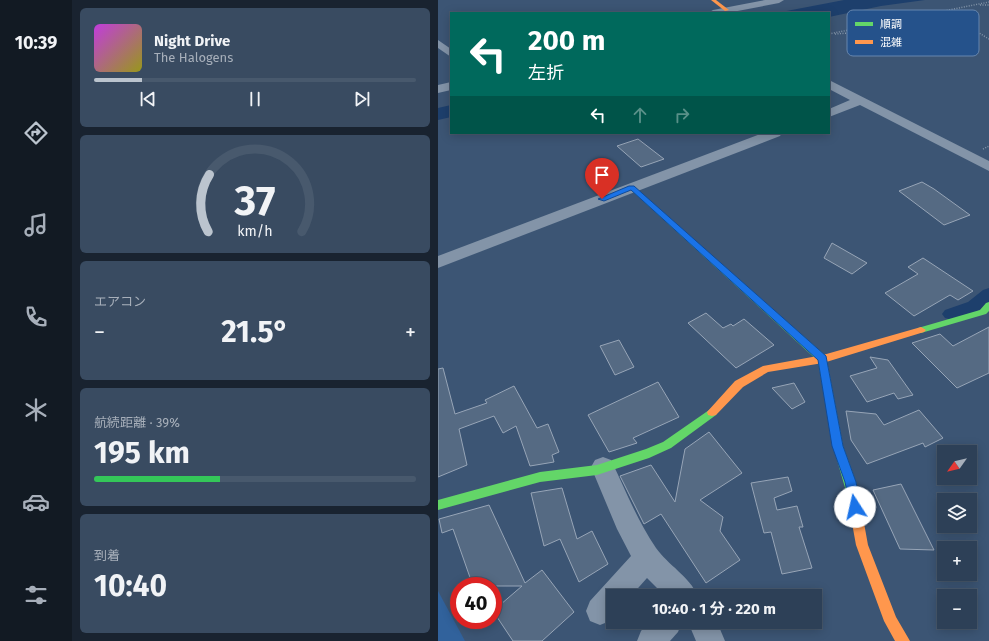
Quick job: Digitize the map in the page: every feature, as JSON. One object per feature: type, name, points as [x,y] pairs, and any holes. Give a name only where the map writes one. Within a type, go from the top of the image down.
[{"type":"street","points":[[713,0],[731,12],[779,0]]},
{"type":"street","points":[[438,43],[450,53]]},
{"type":"street","points":[[830,84],[989,167]]},
{"type":"street","points":[[438,89],[450,86]]},
{"type":"street","points":[[830,112],[861,100]]},
{"type":"street","points":[[438,262],[772,134]]},
{"type":"street","points":[[632,188],[823,358],[838,446],[850,482],[862,545],[891,621],[903,641]]},
{"type":"street","points":[[438,505],[540,477],[603,467],[649,453],[667,445],[706,418],[739,384],[766,369],[823,358],[983,312],[989,305]]},
{"type":"street","points":[[603,467],[626,521],[646,558],[677,589]]},
{"type":"street","points":[[600,610],[646,558]]},
{"type":"street","points":[[651,641],[662,629]]},
{"type":"street","points":[[705,629],[711,641]]},
{"type":"path","points":[[949,10],[989,4]]},
{"type":"path","points":[[830,34],[847,30]]},
{"type":"path","points":[[830,34],[847,33]]},
{"type":"path","points":[[979,33],[989,39]]},
{"type":"shaded area","points":[[844,0],[925,0],[862,10],[847,10],[847,13],[830,17],[830,12],[781,12]]},
{"type":"shaded area","points":[[438,591],[450,613],[450,629],[459,629],[465,641],[438,641]]},
{"type":"building","points":[[638,139],[664,159],[641,167],[617,146]]},
{"type":"building","points":[[922,182],[970,215],[944,225],[899,191]]},
{"type":"building","points":[[832,243],[867,263],[852,274],[824,258]]},
{"type":"building","points":[[923,258],[973,291],[958,300],[950,295],[914,316],[885,293],[918,274],[908,267]]},
{"type":"building","points":[[706,313],[723,328],[731,324],[733,326],[744,319],[774,345],[736,368],[688,323]]},
{"type":"building","points":[[989,327],[989,373],[957,388],[912,343],[940,334],[953,346]]},
{"type":"building","points":[[619,340],[634,367],[615,375],[600,346]]},
{"type":"building","points":[[870,357],[888,360],[913,395],[898,399],[894,393],[867,402],[850,376],[877,368]]},
{"type":"building","points":[[443,368],[455,414],[487,403],[485,400],[514,386],[537,428],[548,424],[559,452],[552,455],[554,462],[530,466],[516,426],[503,433],[494,416],[459,429],[467,465],[438,477],[438,369]]},
{"type":"building","points":[[658,382],[679,417],[633,438],[637,443],[609,452],[588,415]]},
{"type":"building","points":[[794,383],[805,402],[792,409],[772,388]]},
{"type":"building","points":[[919,410],[943,438],[925,447],[923,443],[867,464],[851,440],[846,411],[876,414],[884,425]]},
{"type":"building","points":[[709,432],[742,473],[700,500],[723,517],[720,531],[740,560],[706,583],[661,514],[644,524],[620,476],[651,465],[675,502],[685,449]]},
{"type":"building","points":[[788,477],[792,491],[774,498],[777,510],[797,506],[803,527],[799,527],[812,568],[782,574],[771,532],[764,533],[751,483]]},
{"type":"building","points":[[901,484],[934,550],[900,549],[873,490]]},
{"type":"building","points":[[562,488],[577,539],[592,531],[608,564],[579,582],[560,539],[544,546],[531,493]]},
{"type":"building","points":[[489,505],[525,583],[542,570],[574,612],[542,641],[513,641],[502,624],[502,603],[522,586],[502,586],[502,577],[470,577],[453,529],[442,533],[439,519]]},
{"type":"waterway","points":[[438,114],[450,111]]},
{"type":"waterway","points":[[951,314],[974,306],[989,294]]},
{"type":"traffic: fast","points":[[632,188],[823,359],[838,446],[850,482],[854,501]]},
{"type":"traffic: fast","points":[[921,330],[983,312],[989,305]]},
{"type":"traffic: fast","points":[[438,505],[540,477],[597,470],[649,453],[667,445],[712,412]]},
{"type":"traffic: slow","points":[[713,0],[727,10]]},
{"type":"traffic: slow","points":[[712,412],[739,384],[766,369],[823,359],[921,330]]},
{"type":"traffic: slow","points":[[854,501],[862,545],[891,621],[903,641]]},
{"type":"route","points":[[602,199],[632,188],[823,358],[838,446],[850,482],[855,507]]}]
